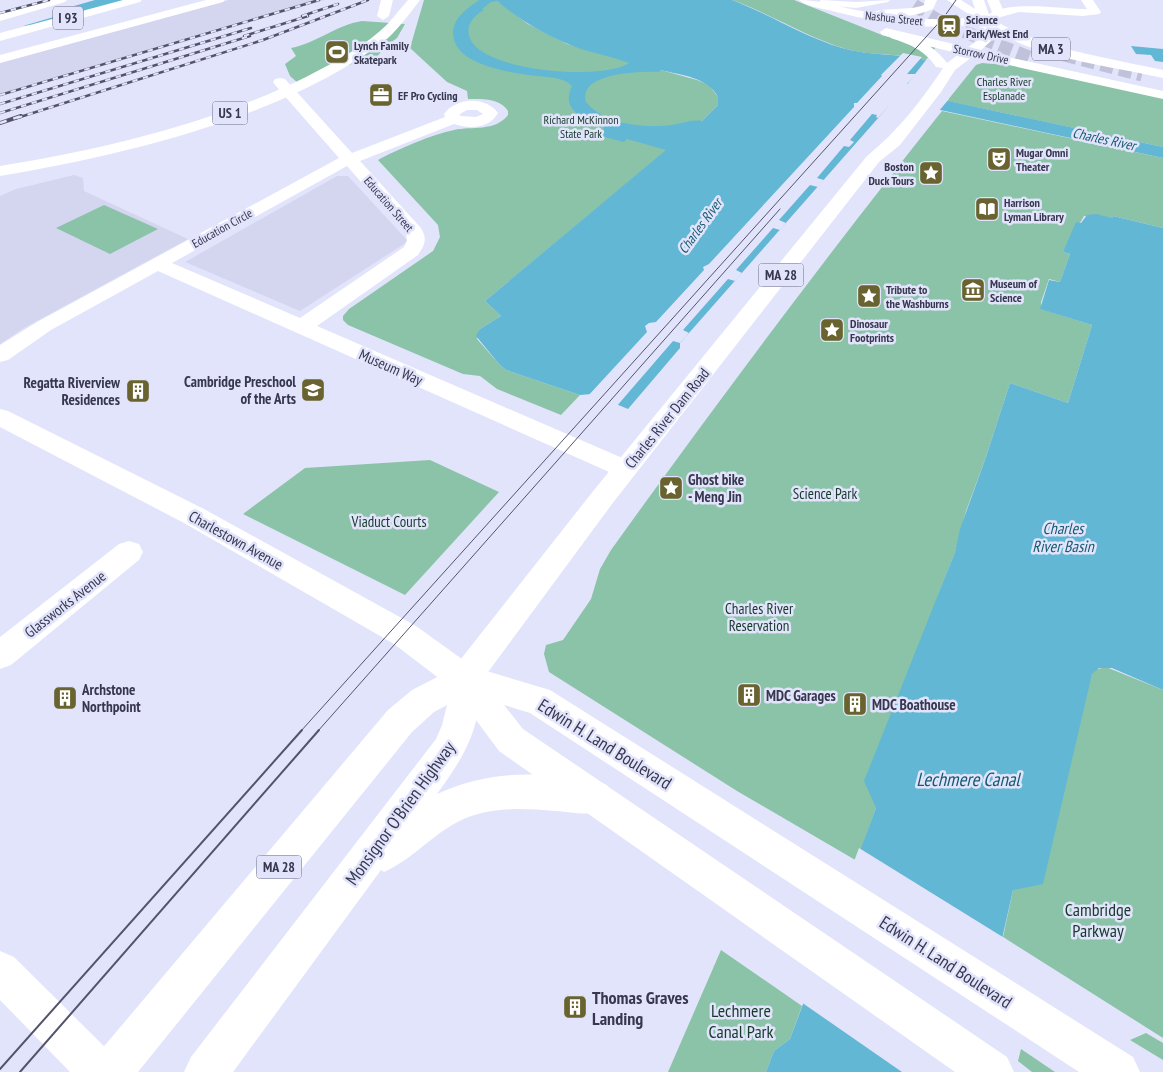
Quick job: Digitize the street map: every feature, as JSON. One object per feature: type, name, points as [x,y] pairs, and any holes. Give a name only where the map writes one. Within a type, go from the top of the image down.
[{"type":"main road","points":[[0,17],[61,0]]},
{"type":"main road","name":"I 93","points":[[0,29],[95,0]]},
{"type":"main road","name":"I 93","points":[[0,29],[118,0]]},
{"type":"main road","name":"I 93","points":[[0,48],[136,0]]},
{"type":"main road","points":[[0,48],[145,0]]},
{"type":"main road","points":[[0,48],[178,0]]},
{"type":"main road","points":[[0,48],[84,30],[199,0]]},
{"type":"main road","points":[[0,48],[219,0]]},
{"type":"main road","points":[[0,186],[71,171],[132,155],[198,133],[295,94],[344,67],[378,42],[390,20],[387,0]]},
{"type":"main road","name":"US 1","points":[[0,156],[69,146],[120,135],[227,102],[279,81],[316,63],[390,20],[395,0]]},
{"type":"main road","name":"US 1","points":[[0,171],[113,150],[165,135],[285,91],[329,70],[364,49],[390,20],[414,0]]},
{"type":"main road","name":"Nashua Street","points":[[804,0],[873,19],[917,21],[969,21],[991,17],[1005,10],[1018,8],[1094,12],[1087,0]]},
{"type":"main road","points":[[823,1],[856,5],[884,0]]},
{"type":"main road","points":[[873,19],[889,5],[891,0]]},
{"type":"main road","points":[[873,19],[919,11],[929,7],[931,0]]},
{"type":"main road","points":[[938,0],[969,21]]},
{"type":"main road","name":"Storrow Drive","points":[[953,0],[967,10],[991,17],[1011,35],[1033,44],[1163,75]]},
{"type":"main road","points":[[978,0],[991,17]]},
{"type":"main road","points":[[969,49],[988,34],[993,0]]},
{"type":"main road","name":"Nashua Street","points":[[823,1],[848,8],[873,19]]},
{"type":"main road","name":"Storrow Drive","points":[[873,19],[895,35],[969,49],[1163,95]]},
{"type":"main road","name":"Charles River Dam Road","points":[[464,679],[625,469],[873,159],[891,146],[909,112],[928,88],[969,49],[974,29],[969,21]]},
{"type":"main road","points":[[895,35],[928,49],[937,56],[941,64]]},
{"type":"main road","points":[[969,49],[1015,48],[1078,60],[1122,65]]},
{"type":"main road","name":"Charles River Dam Road","points":[[928,88],[941,64],[969,49]]},
{"type":"main road","name":"MA 3","points":[[1029,57],[1163,88]]},
{"type":"main road","points":[[1142,75],[1163,75]]},
{"type":"main road","name":"Education Street","points":[[280,82],[414,231],[416,242],[411,251],[301,327]]},
{"type":"main road","name":"Education Circle","points":[[0,354],[44,326],[350,159],[454,119]]},
{"type":"main road","name":"Museum Way","points":[[157,264],[625,469]]},
{"type":"main road","name":"Charlestown Avenue","points":[[0,417],[194,516],[405,635],[464,679]]},
{"type":"main road","name":"Glassworks Avenue","points":[[0,655],[129,552]]},
{"type":"main road","points":[[464,679],[511,740],[992,1072]]},
{"type":"main road","name":"Edwin H. Land Boulevard","points":[[464,679],[539,701],[1118,1072]]},
{"type":"main road","name":"Monsignor O'Brien Highway","points":[[206,1072],[448,752],[460,721],[464,679]]},
{"type":"main road","name":"MA 28","points":[[110,1072],[400,721],[423,701],[464,679]]},
{"type":"main road","points":[[359,872],[444,810],[477,796],[502,791],[525,791],[595,797]]},
{"type":"main road","points":[[0,971],[100,1072]]},
{"type":"shaded area","points":[[229,0],[325,0],[0,96],[0,63]]},
{"type":"shaded area","points":[[74,175],[83,178],[84,191],[188,239],[24,328],[0,344],[0,196],[16,189]]},
{"type":"shaded area","points":[[337,176],[348,176],[407,240],[404,244],[300,311],[185,262]]},
{"type":"green space","name":"Richard McKinnon State Park","points":[[424,0],[496,0],[528,24],[567,44],[697,80],[709,85],[718,97],[718,105],[702,121],[485,301],[501,316],[480,329],[477,339],[506,370],[580,395],[561,415],[497,389],[480,376],[463,374],[348,325],[343,320],[343,316],[349,309],[433,251],[440,237],[438,225],[378,160],[404,147],[436,135],[454,130],[497,124],[508,115],[505,107],[496,101],[468,99],[467,91],[447,82],[410,48]]},
{"type":"green space","points":[[732,0],[794,0],[882,35],[901,41],[936,47],[926,60],[846,49]]},
{"type":"green space","name":"Lynch Family Skatepark","points":[[362,21],[405,24],[397,38],[385,47],[376,58],[362,60],[299,84],[290,76],[285,64],[296,56],[291,48],[300,46],[344,26]]},
{"type":"green space","name":"Charles River Esplanade","points":[[997,60],[1163,98],[1163,147],[947,101],[976,65],[982,63],[993,64]]},
{"type":"green space","name":"Charles River Reservation","points":[[942,111],[1163,158],[1163,228],[1113,216],[1112,218],[1084,216],[1063,252],[1070,254],[1060,282],[1049,279],[1041,302],[1041,309],[1092,325],[1068,403],[1010,383],[966,511],[955,552],[939,593],[876,808],[857,861],[737,791],[549,672],[544,654],[546,645],[563,640],[591,599],[600,569],[611,550],[692,439],[815,273]]},
{"type":"green space","points":[[104,205],[158,229],[110,254],[56,228]]},
{"type":"green space","name":"Viaduct Courts","points":[[430,460],[499,492],[405,595],[243,514],[305,468]]},
{"type":"green space","name":"Cambridge Parkway","points":[[1106,667],[1163,690],[1163,1038],[1003,937],[1013,890],[1092,674],[1094,670]]},
{"type":"green space","name":"Lechmere Canal Park","points":[[721,950],[802,1006],[790,1039],[774,1051],[766,1072],[668,1072]]},
{"type":"green space","points":[[1146,1033],[1163,1043],[1163,1060],[1130,1040]]},
{"type":"green space","points":[[1021,1049],[1055,1072],[1032,1072],[1018,1061]]},
{"type":"water","points":[[95,0],[142,0],[101,10],[71,21],[23,26],[57,16],[74,6]]},
{"type":"water","name":"Charles River","points":[[479,0],[732,0],[814,38],[842,48],[852,51],[926,60],[902,91],[1163,147],[1163,158],[894,100],[680,343],[680,348],[628,409],[592,394],[580,395],[506,370],[476,336],[480,329],[501,316],[485,301],[666,150],[627,139],[624,142],[597,135],[604,128],[603,126],[588,120],[572,108],[569,102],[569,95],[572,86],[565,81],[489,67],[467,56],[459,49],[454,40],[454,27],[459,17]],"holes":[[[497,1],[526,23],[558,40],[629,63],[615,68],[569,72],[542,70],[493,58],[477,48],[468,31],[472,20],[477,14],[484,10],[482,9],[491,2]],[[661,70],[685,75],[708,85],[718,97],[718,105],[702,121],[649,126],[625,123],[603,116],[586,102],[586,92],[591,85],[600,80],[625,73],[658,72]]]},
{"type":"water","points":[[1131,46],[1163,49],[1163,62],[1155,61],[1151,55],[1136,54]]},
{"type":"water","points":[[1096,214],[1112,218],[1113,216],[1163,228],[1163,690],[1112,668],[1099,668],[1092,674],[1043,884],[1013,890],[972,1072],[766,1072],[774,1051],[790,1039],[876,808],[864,781],[955,552],[960,529],[1010,383],[1068,403],[1092,325],[1040,309],[1049,280],[1060,282],[1070,254],[1063,252],[1076,222],[1081,223],[1087,215]]},
{"type":"pier","points":[[903,53],[922,57],[907,74],[916,74],[907,84],[910,85],[906,89],[949,99],[938,112],[895,103],[891,108],[888,107],[878,118],[876,117],[877,115],[872,114],[850,140],[854,142],[849,147],[844,146],[817,178],[824,180],[818,187],[810,185],[779,220],[786,223],[780,230],[773,228],[736,270],[742,273],[735,281],[728,279],[683,330],[689,333],[680,343],[673,341],[616,407],[592,396],[587,397],[647,332],[645,326],[656,322],[704,270],[703,267],[709,264],[854,107],[854,103],[857,103]]},
{"type":"pier","points":[[859,848],[1006,939],[974,1072],[902,1072],[801,1002]]},
{"type":"tunnel","points":[[914,5],[942,23],[1029,57]]},
{"type":"tunnel","points":[[1064,55],[1142,75]]},
{"type":"tram line","points":[[301,731],[944,17],[956,0]]},
{"type":"tram line","points":[[318,731],[780,209]]},
{"type":"tram line","points":[[0,1069],[302,730]]},
{"type":"tram line","points":[[20,1072],[319,730]]},
{"type":"railway","points":[[0,13],[49,0]]},
{"type":"railway","points":[[0,95],[319,0]]},
{"type":"railway","points":[[17,118],[263,40],[368,0]]},
{"type":"railway","points":[[302,16],[338,4]]},
{"type":"railway","points":[[244,36],[308,16]]},
{"type":"railway","points":[[0,104],[251,28]]},
{"type":"railway","points":[[0,113],[250,36]]},
{"type":"railway","points":[[0,123],[21,116]]},
{"type":"place","name":"Science Park/West End","points":[[949,26]]},
{"type":"place","name":"Lynch Family Skatepark","points":[[337,52]]},
{"type":"place","name":"EF Pro Cycling","points":[[381,95]]},
{"type":"place","name":"Mugar Omni Theater","points":[[999,159]]},
{"type":"place","name":"Boston Duck Tours","points":[[931,173]]},
{"type":"place","name":"Harrison Lyman Library","points":[[987,209]]},
{"type":"place","name":"Museum of Science","points":[[973,290]]},
{"type":"place","name":"Tribute to the Washburns","points":[[869,296]]},
{"type":"place","name":"Dinosaur Footprints","points":[[832,330]]},
{"type":"place","name":"Cambridge Preschool of the Arts","points":[[313,390]]},
{"type":"place","name":"Regatta Riverview Residences","points":[[138,391]]},
{"type":"place","name":"Ghost bike - Meng Jin","points":[[671,488]]},
{"type":"place","name":"MDC Garages","points":[[749,695]]},
{"type":"place","name":"Archstone Northpoint","points":[[65,698]]},
{"type":"place","name":"MDC Boathouse","points":[[855,704]]},
{"type":"place","name":"Thomas Graves Landing","points":[[575,1007]]},
{"type":"park label","name":"Science Park","points":[[825,493]]},
{"type":"water label","name":"Charles River Basin","points":[[1063,537]]},
{"type":"water label","name":"Lechmere Canal","points":[[968,779]]}]
